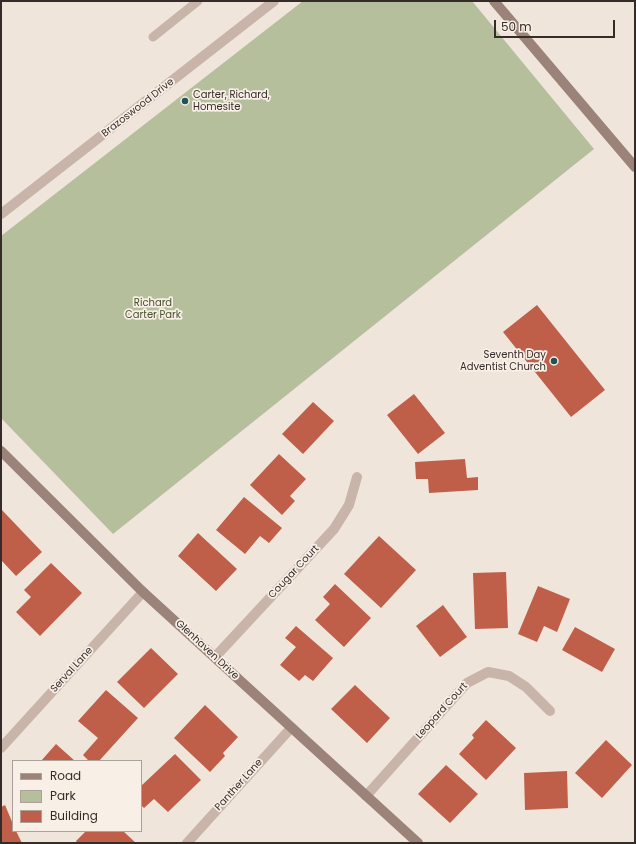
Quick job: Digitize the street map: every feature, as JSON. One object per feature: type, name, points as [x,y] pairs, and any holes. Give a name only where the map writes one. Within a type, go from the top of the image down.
[{"type":"street","name":"Brazoswood Drive","points":[[1,214],[274,1]]},
{"type":"street","points":[[494,1],[635,167]]},
{"type":"street","name":"Glenhaven Drive","points":[[1,451],[143,592],[418,843]]},
{"type":"street","name":"Cougar Court","points":[[215,658],[334,529],[349,505],[357,477]]},
{"type":"street","name":"Serval Lane","points":[[1,748],[143,592]]},
{"type":"street","name":"Leopard Court","points":[[366,796],[467,683],[488,672],[509,676],[526,687],[550,711]]},
{"type":"street","name":"Panther Lane","points":[[187,843],[291,728]]},
{"type":"lane","points":[[153,36],[198,1]]},
{"type":"green space","name":"Richard Carter Park","points":[[303,1],[472,1],[594,149],[113,534],[1,418],[1,236]]},
{"type":"building","name":"Seventh Day Adventist Church","points":[[537,305],[605,390],[571,417],[503,332]]},
{"type":"building","points":[[414,394],[445,433],[418,454],[387,415]]},
{"type":"building","points":[[313,402],[334,421],[303,454],[282,434]]},
{"type":"building","points":[[279,454],[306,479],[290,496],[295,501],[282,515],[250,485]]},
{"type":"building","points":[[465,459],[467,478],[478,477],[478,490],[429,493],[428,479],[416,479],[415,462]]},
{"type":"building","points":[[244,497],[282,528],[269,543],[260,536],[245,554],[216,530]]},
{"type":"building","points":[[1,509],[42,552],[16,576],[1,560]]},
{"type":"building","points":[[198,533],[237,569],[216,591],[178,556]]},
{"type":"building","points":[[379,536],[416,570],[381,608],[344,574]]},
{"type":"building","points":[[51,563],[82,593],[40,636],[16,612],[31,597],[24,590]]},
{"type":"building","points":[[506,572],[508,628],[475,629],[473,573]]},
{"type":"building","points":[[335,584],[371,618],[344,647],[315,620],[330,604],[323,597]]},
{"type":"building","points":[[538,586],[570,599],[557,632],[544,626],[537,642],[518,634]]},
{"type":"building","points":[[443,605],[467,637],[440,657],[416,626]]},
{"type":"building","points":[[296,626],[333,658],[313,681],[305,675],[299,681],[280,665],[296,647],[285,638]]},
{"type":"building","points":[[575,627],[615,649],[602,672],[562,650]]},
{"type":"building","points":[[151,648],[178,674],[144,708],[117,682]]},
{"type":"building","points":[[355,685],[390,718],[367,743],[331,709]]},
{"type":"building","points":[[106,690],[138,718],[100,760],[88,760],[83,755],[98,738],[78,721]]},
{"type":"building","points":[[205,705],[238,737],[223,753],[225,756],[210,772],[174,738]]},
{"type":"building","points":[[486,720],[516,748],[486,780],[459,754],[474,738],[472,735]]},
{"type":"building","points":[[606,740],[632,765],[602,798],[575,773]]},
{"type":"building","points":[[56,744],[74,760],[42,760]]},
{"type":"building","points":[[175,754],[201,780],[168,812],[154,799],[144,808],[142,806],[142,785]]},
{"type":"building","points":[[446,765],[478,794],[450,823],[418,794]]},
{"type":"building","points":[[567,771],[568,808],[525,810],[524,773]]},
{"type":"building","points":[[5,805],[12,822],[12,832],[16,832],[22,843],[1,843],[1,807]]},
{"type":"building","points":[[85,832],[124,832],[136,843],[77,843],[76,841]]},
{"type":"place","name":"Carter, Richard, Homesite","points":[[185,101]]},
{"type":"place","name":"Seventh Day Adventist Church","points":[[554,361]]}]
